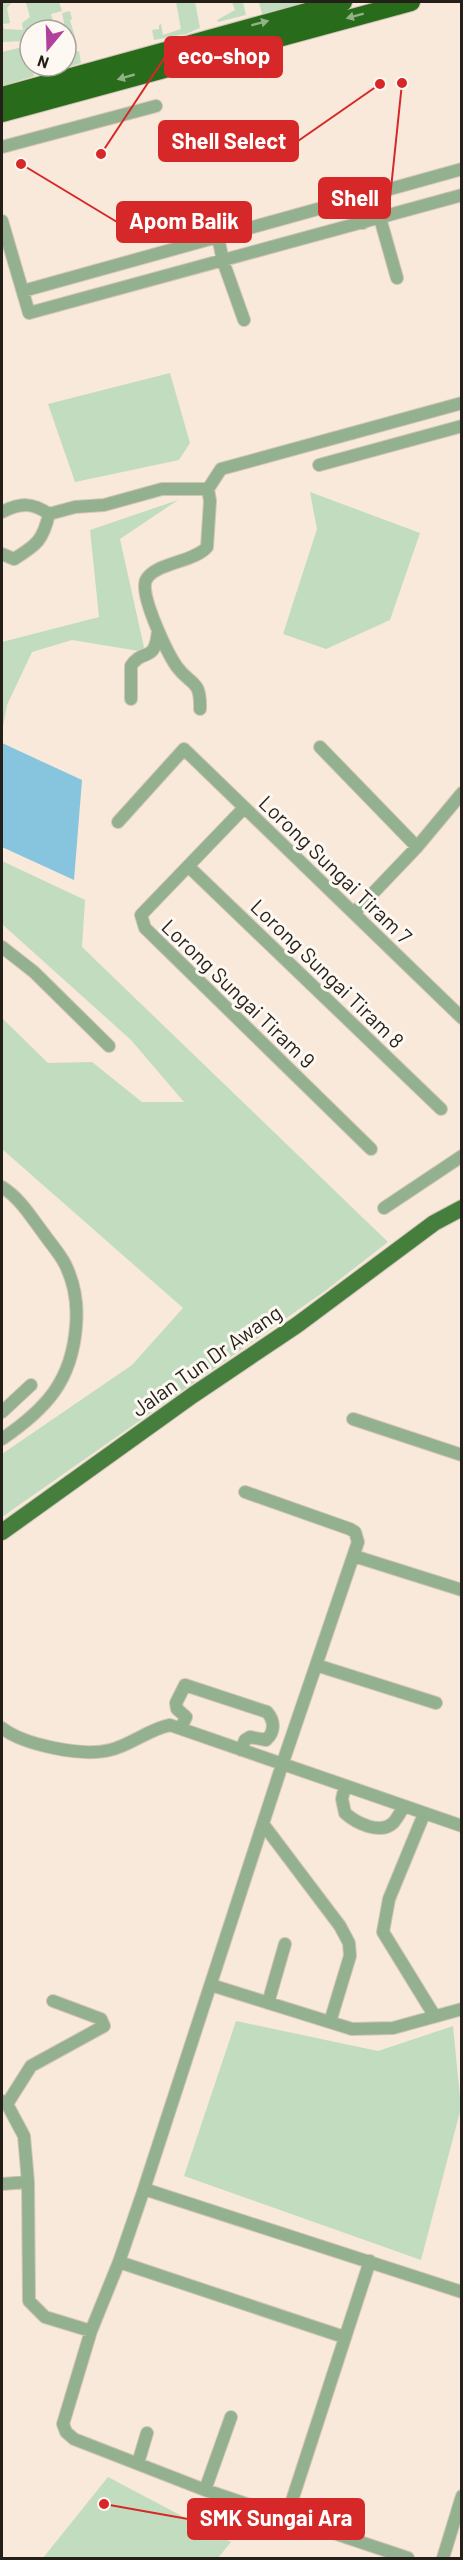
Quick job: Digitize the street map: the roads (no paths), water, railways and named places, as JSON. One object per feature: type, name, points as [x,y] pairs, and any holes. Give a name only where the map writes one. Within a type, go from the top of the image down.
[{"type":"highway","points":[[2,96],[317,5],[343,2]]},
{"type":"highway","points":[[2,113],[411,2]]},
{"type":"main road","name":"Jalan Tun Dr Awang","points":[[2,1532],[193,1395],[297,1325],[434,1223],[462,1196]]},
{"type":"main road","name":"Jalan Tun Dr Awang","points":[[434,1223],[462,1208]]},
{"type":"street","points":[[2,147],[156,106]]},
{"type":"street","points":[[23,291],[462,169]]},
{"type":"street","points":[[2,221],[29,313],[462,195]]},
{"type":"street","points":[[358,198],[363,223]]},
{"type":"street","points":[[380,218],[397,278]]},
{"type":"street","points":[[218,237],[223,261],[244,320]]},
{"type":"street","points":[[200,710],[200,699],[194,681],[178,668],[158,629],[146,597],[146,580],[154,573],[207,547],[210,501],[208,489],[221,469],[462,403]]},
{"type":"street","points":[[319,465],[462,426]]},
{"type":"street","points":[[49,514],[75,507],[105,506],[162,489],[208,489]]},
{"type":"street","points":[[2,512],[15,505],[35,504],[49,514]]},
{"type":"street","points":[[2,554],[14,559],[35,546],[44,532],[49,514]]},
{"type":"street","points":[[131,699],[130,666],[153,651],[157,645],[158,629]]},
{"type":"street","points":[[320,747],[417,847]]},
{"type":"street","name":"Lorong Sungai Tiram 7","points":[[117,822],[184,749],[462,1018]]},
{"type":"street","points":[[354,914],[417,847],[462,793]]},
{"type":"street","name":"Lorong Sungai Tiram 9","points":[[244,808],[141,915],[145,928],[371,1149]]},
{"type":"street","name":"Lorong Sungai Tiram 8","points":[[188,866],[441,1109]]},
{"type":"street","points":[[2,947],[34,972],[109,1046]]},
{"type":"street","points":[[384,1208],[462,1156]]},
{"type":"street","points":[[2,1187],[17,1198],[65,1263],[74,1286],[78,1308],[73,1356],[64,1379],[37,1413],[2,1439]]},
{"type":"street","points":[[2,1412],[31,1385]]},
{"type":"street","points":[[353,1419],[462,1455]]},
{"type":"street","points":[[245,1492],[350,1529],[357,1536],[354,1556],[282,1765],[144,2189],[119,2262],[91,2331],[63,2424],[66,2432],[74,2439],[205,2490],[408,2559]]},
{"type":"street","points":[[354,1556],[462,1590]]},
{"type":"street","points":[[316,1665],[436,1703]]},
{"type":"street","points":[[181,1728],[186,1717],[177,1709],[176,1703],[185,1685],[267,1712],[273,1722],[270,1736],[266,1740],[250,1737],[245,1740],[241,1750]]},
{"type":"street","points":[[2,1728],[40,1744],[92,1753],[112,1750],[164,1726],[181,1728],[462,1826]]},
{"type":"street","points":[[345,1786],[342,1799],[345,1813],[358,1823],[375,1828],[385,1827],[393,1823],[404,1807]]},
{"type":"street","points":[[424,1814],[389,1899],[383,1932],[434,2015]]},
{"type":"street","points":[[263,1824],[340,1926],[349,1943],[350,1956],[330,2022]]},
{"type":"street","points":[[268,2003],[285,1944]]},
{"type":"street","points":[[211,1985],[352,2029],[375,2030],[410,2024],[434,2015],[462,2009]]},
{"type":"street","points":[[53,2001],[101,2019],[104,2026],[31,2066],[4,2102],[24,2136],[28,2182],[29,2301],[45,2317],[91,2331]]},
{"type":"street","points":[[2,2184],[28,2182]]},
{"type":"street","points":[[144,2189],[462,2292]]},
{"type":"street","points":[[286,2519],[370,2261]]},
{"type":"street","points":[[119,2262],[345,2337]]},
{"type":"street","points":[[205,2490],[231,2417]]},
{"type":"street","points":[[138,2463],[147,2433]]},
{"type":"street","points":[[443,2559],[462,2496]]},
{"type":"water","points":[[2,743],[82,780],[74,880],[2,847]]},
{"type":"place","name":"Shell","points":[[402,83]]},
{"type":"place","name":"Shell Select","points":[[380,84]]},
{"type":"place","name":"eco-shop","points":[[101,154]]},
{"type":"place","name":"Apom Balik","points":[[21,164]]},
{"type":"place","name":"SMK Sungai Ara","points":[[104,2504]]}]
